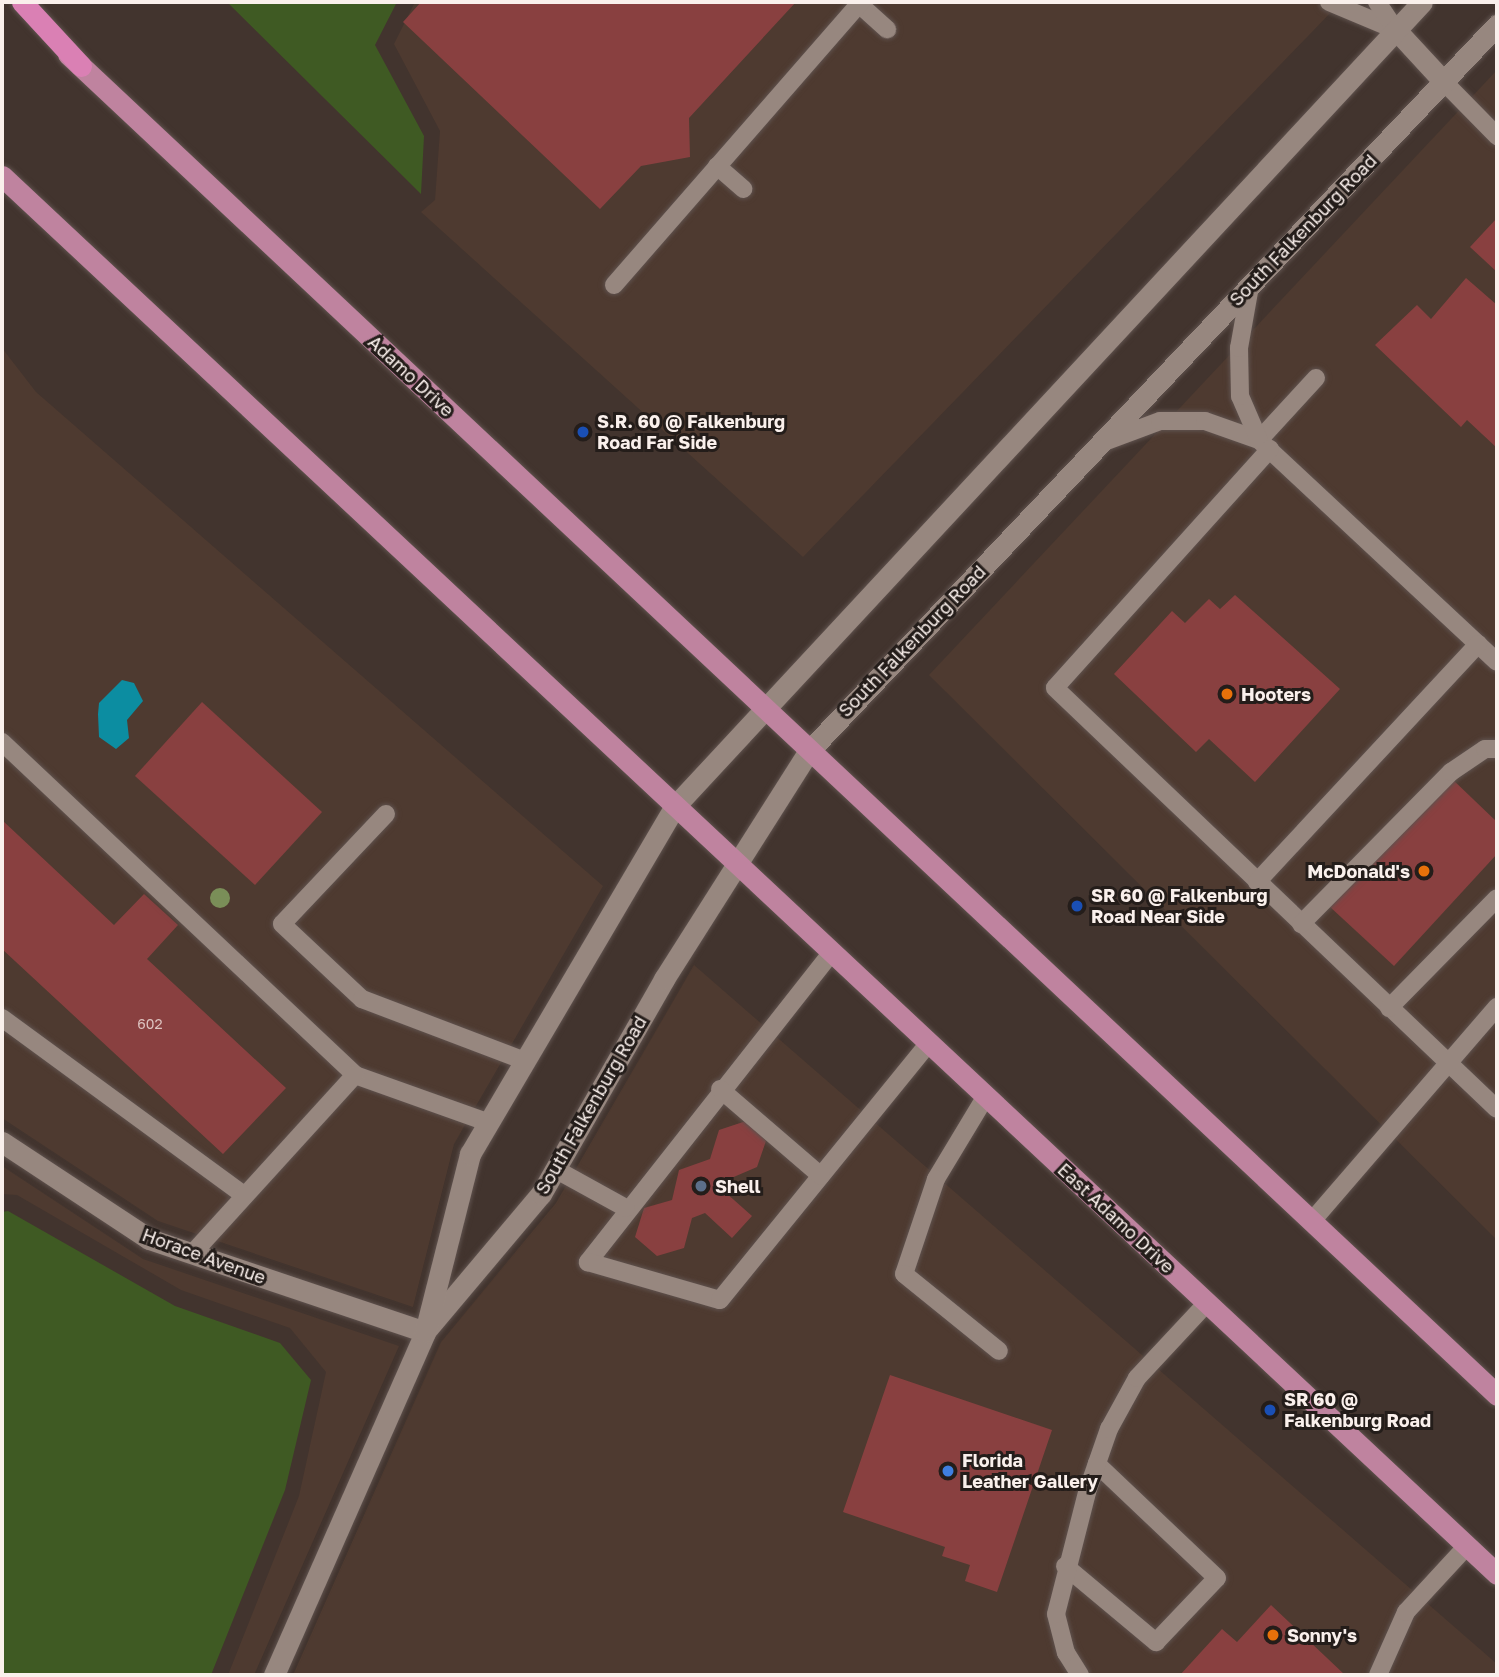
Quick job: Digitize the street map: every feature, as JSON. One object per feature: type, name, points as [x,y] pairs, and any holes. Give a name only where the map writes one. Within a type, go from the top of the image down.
[{"type":"highway","points":[[22,2],[81,66]]},
{"type":"main road","name":"Adamo Drive","points":[[13,2],[808,752]]},
{"type":"main road","points":[[2,176],[736,862]]},
{"type":"main road","points":[[808,752],[1497,1395]]},
{"type":"main road","name":"East Adamo Drive","points":[[736,862],[1497,1574]]},
{"type":"street","name":"South Falkenburg Road","points":[[274,1675],[425,1332],[470,1154],[675,806],[762,706],[1422,2]]},
{"type":"street","name":"South Falkenburg Road","points":[[425,1332],[555,1169],[736,862],[808,752],[1497,25]]},
{"type":"street","points":[[1396,30],[1444,82]]},
{"type":"street","name":"Horace Avenue","points":[[2,1142],[149,1239],[425,1332]]},
{"type":"lane","points":[[1329,2],[1396,30]]},
{"type":"lane","points":[[1377,2],[1396,30]]},
{"type":"lane","points":[[614,285],[860,3],[887,29]]},
{"type":"lane","points":[[1444,82],[1497,136]]},
{"type":"lane","points":[[717,166],[743,189]]},
{"type":"lane","points":[[1250,286],[1239,348],[1240,396],[1265,444],[1497,662]]},
{"type":"lane","points":[[1316,378],[1265,444],[1055,688],[1497,1109]]},
{"type":"lane","points":[[1101,443],[1160,421],[1205,421],[1265,444]]},
{"type":"lane","points":[[1258,882],[1478,644]]},
{"type":"lane","points":[[2,742],[355,1075],[487,1122]]},
{"type":"lane","points":[[1301,924],[1451,772],[1485,749],[1497,749]]},
{"type":"lane","points":[[386,814],[282,924],[362,999],[523,1060]]},
{"type":"lane","points":[[1389,1008],[1497,898]]},
{"type":"lane","points":[[832,952],[626,1208],[588,1262],[720,1300],[929,1043]]},
{"type":"lane","points":[[1312,1221],[1497,1007]]},
{"type":"lane","points":[[2,1018],[244,1195]]},
{"type":"lane","points":[[192,1254],[355,1075]]},
{"type":"lane","points":[[720,1089],[821,1176]]},
{"type":"lane","points":[[986,1096],[936,1179],[904,1274],[999,1350]]},
{"type":"lane","points":[[555,1169],[626,1208]]},
{"type":"lane","points":[[1080,1675],[1066,1653],[1056,1614],[1065,1566],[1097,1464],[1137,1378],[1207,1303]]},
{"type":"lane","points":[[1065,1566],[1156,1642],[1217,1578],[1097,1464]]},
{"type":"lane","points":[[1378,1675],[1406,1612],[1467,1546]]},
{"type":"shaded area","points":[[415,2],[1341,2],[803,557],[421,212],[435,200],[440,131],[394,44]]},
{"type":"shaded area","points":[[1497,70],[1497,1240],[929,675]]},
{"type":"shaded area","points":[[2,348],[36,392],[603,886],[454,1144],[413,1307],[158,1221],[2,1118]]},
{"type":"shaded area","points":[[694,965],[1497,1664],[1497,1675],[293,1675],[441,1342],[556,1203]]},
{"type":"shaded area","points":[[2,1166],[143,1259],[399,1346],[254,1675],[228,1675],[299,1496],[326,1372],[290,1328],[181,1290],[17,1195],[2,1194]]},
{"type":"green space","points":[[227,2],[397,2],[375,45],[424,136],[421,194]]},
{"type":"green space","points":[[8,1211],[175,1306],[280,1343],[311,1380],[285,1490],[211,1675],[2,1675],[2,1212]]},
{"type":"water","points":[[122,680],[134,683],[143,701],[127,720],[129,738],[116,749],[99,737],[98,714],[99,703]]},
{"type":"building","points":[[421,2],[796,2],[689,118],[690,157],[641,166],[600,209],[403,22]]},
{"type":"building","points":[[1497,218],[1497,272],[1470,247]]},
{"type":"building","points":[[1466,278],[1497,305],[1497,448],[1467,420],[1461,427],[1375,345],[1417,305],[1431,319]]},
{"type":"building","points":[[1235,595],[1340,689],[1255,782],[1209,739],[1196,752],[1114,674],[1172,611],[1185,623],[1209,599],[1220,609]]},
{"type":"building","points":[[202,702],[322,812],[255,885],[135,776]]},
{"type":"building","points":[[1450,777],[1497,822],[1497,854],[1394,966],[1329,906]]},
{"type":"building","points":[[2,820],[114,925],[144,894],[178,925],[147,959],[286,1088],[223,1154],[2,949]]},
{"type":"building","name":"Shell","points":[[746,1121],[766,1141],[757,1167],[729,1179],[725,1192],[752,1216],[732,1238],[705,1213],[692,1218],[684,1248],[657,1256],[635,1237],[644,1208],[672,1200],[679,1170],[710,1159],[719,1130]]},
{"type":"building","name":"Florida Leather Gallery","points":[[890,1375],[1052,1430],[997,1592],[965,1581],[970,1565],[942,1556],[945,1547],[843,1512]]},
{"type":"building","name":"Sonny's","points":[[1271,1605],[1345,1675],[1180,1675],[1222,1629],[1237,1642]]},
{"type":"place","name":"S.R. 60 @ Falkenburg Road Far Side","points":[[583,432]]},
{"type":"place","name":"Hooters","points":[[1227,694]]},
{"type":"place","name":"McDonald's","points":[[1424,871]]},
{"type":"place","name":"SR 60 @ Falkenburg Road Near Side","points":[[1077,906]]},
{"type":"place","name":"Shell","points":[[701,1186]]},
{"type":"place","name":"SR 60 @ Falkenburg Road","points":[[1270,1410]]},
{"type":"place","name":"Florida Leather Gallery","points":[[948,1471]]},
{"type":"place","name":"Sonny's","points":[[1273,1635]]}]
